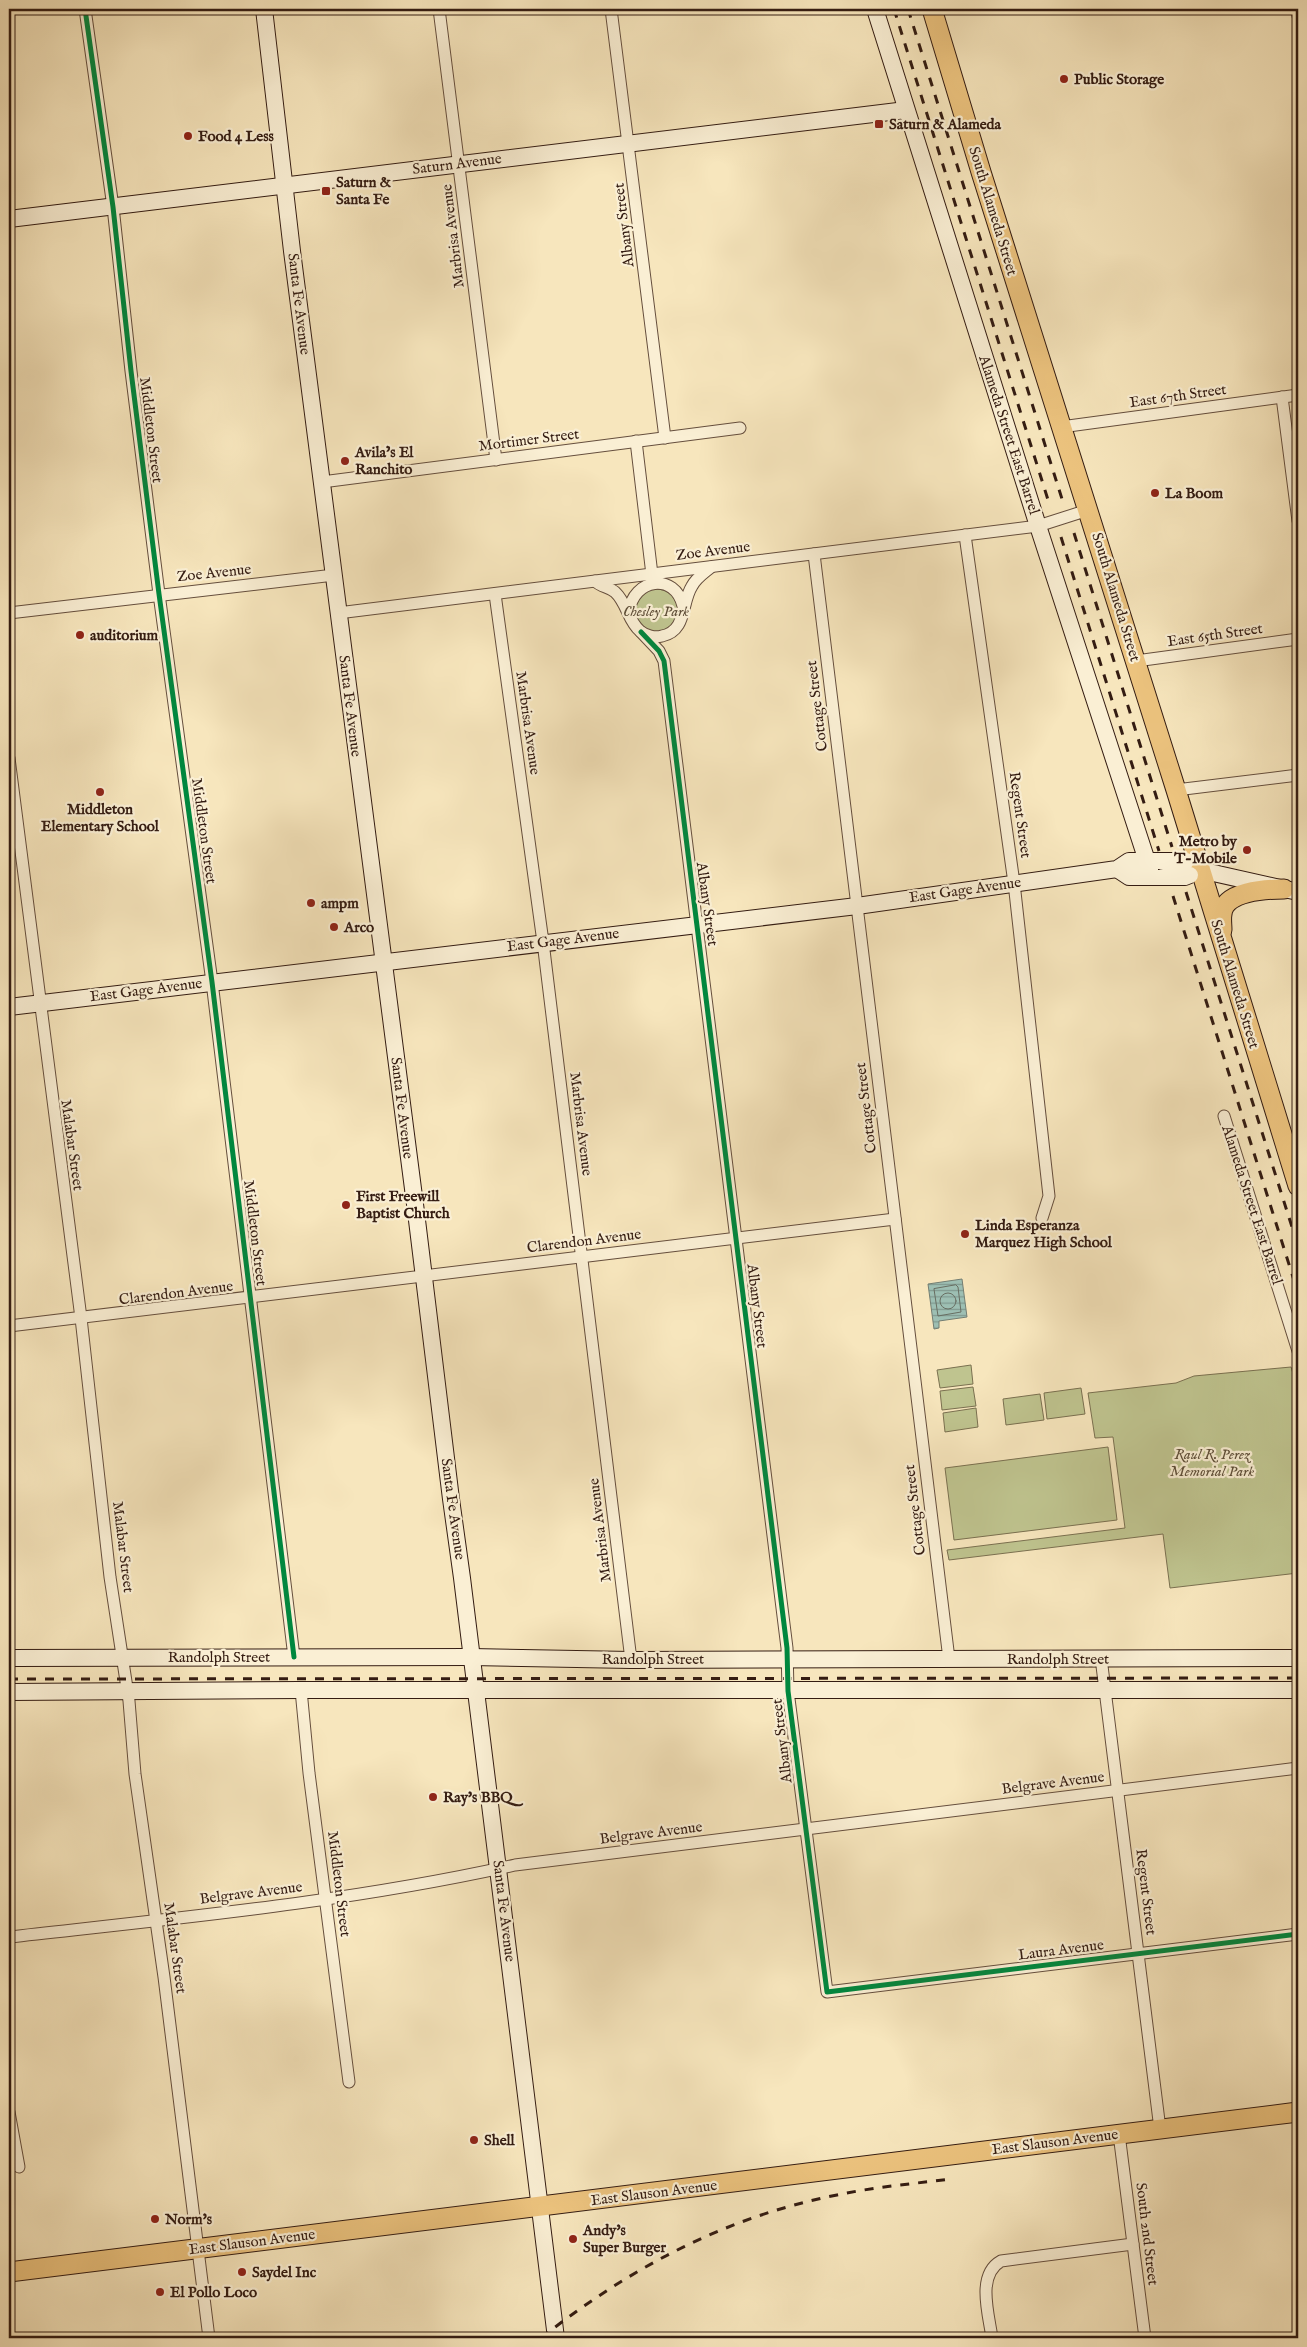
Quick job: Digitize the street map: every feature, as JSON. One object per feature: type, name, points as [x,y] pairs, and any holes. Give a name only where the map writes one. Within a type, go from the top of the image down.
[{"type":"main road","name":"South Alameda Street","points":[[932,9],[981,172],[1176,790],[1192,869],[1223,944],[1298,1186]]},
{"type":"main road","points":[[1223,944],[1221,913],[1227,904],[1236,897],[1248,893],[1291,890]]},
{"type":"main road","name":"East Slauson Avenue","points":[[9,2272],[1298,2112]]},
{"type":"street","name":"Middleton Street","points":[[86,9],[113,207],[159,594],[212,982],[294,1657]]},
{"type":"street","name":"Santa Fe Avenue","points":[[264,9],[338,613],[499,1869],[556,2338]]},
{"type":"street","name":"Marbrisa Avenue","points":[[439,9],[460,163],[496,460]]},
{"type":"street","name":"Albany Street","points":[[612,9],[665,438]]},
{"type":"street","name":"Alameda Street East Barrel","points":[[875,9],[1038,526],[1156,866]]},
{"type":"street","points":[[1297,9],[1298,16]]},
{"type":"street","name":"Saturn Avenue","points":[[9,219],[286,187],[460,163],[906,110]]},
{"type":"street","name":"East 67th Street","points":[[1062,427],[1298,395]]},
{"type":"street","points":[[1282,397],[1298,521]]},
{"type":"street","name":"Mortimer Street","points":[[322,482],[740,428]]},
{"type":"street","points":[[636,441],[653,579]]},
{"type":"street","name":"Zoe Avenue","points":[[338,613],[595,581],[653,579],[711,567],[1038,526],[1088,510]]},
{"type":"street","name":"Regent Street","points":[[965,535],[1014,883],[1049,1196],[1042,1218]]},
{"type":"street","name":"Cottage Street","points":[[814,554],[949,1659]]},
{"type":"street","name":"Albany Street","points":[[711,567],[692,584],[683,606],[682,617],[666,648],[664,661],[788,1660],[788,1691],[827,1992]]},
{"type":"street","name":"Zoe Avenue","points":[[9,613],[334,575]]},
{"type":"street","points":[[653,579],[673,588],[680,596],[683,606]]},
{"type":"street","points":[[630,612],[630,602],[635,593],[653,579]]},
{"type":"street","name":"Albany Street","points":[[595,581],[616,592],[630,612],[635,626],[659,651],[664,661]]},
{"type":"street","name":"Marbrisa Avenue","points":[[495,594],[542,942],[631,1660]]},
{"type":"street","points":[[641,632],[659,637],[669,634],[677,627]]},
{"type":"street","name":"East 65th Street","points":[[1136,661],[1298,640]]},
{"type":"street","name":"Malabar Street","points":[[9,758],[39,1004],[81,1318],[110,1577],[123,1657],[135,1774],[156,1920],[209,2338]]},
{"type":"street","points":[[1176,790],[1298,775]]},
{"type":"street","name":"East Gage Avenue","points":[[9,1007],[542,942],[857,906],[1117,868],[1129,861],[1156,866],[1192,869],[1291,890]]},
{"type":"street","name":"East Gage Avenue","points":[[1117,868],[1129,877],[1156,866]]},
{"type":"street","name":"Alameda Street East Barrel","points":[[1224,1116],[1298,1352]]},
{"type":"street","name":"Clarendon Avenue","points":[[9,1326],[895,1219]]},
{"type":"street","name":"Randolph Street","points":[[9,1658],[471,1657],[631,1660],[1298,1658]]},
{"type":"street","name":"Regent Street","points":[[1101,1658],[1160,2129]]},
{"type":"street","name":"Middleton Street","points":[[300,1690],[349,2082]]},
{"type":"street","points":[[9,1692],[300,1690],[475,1692],[1298,1690]]},
{"type":"street","name":"Belgrave Avenue","points":[[9,1937],[325,1899],[410,1886],[499,1869],[805,1828],[1298,1768]]},
{"type":"street","name":"Laura Avenue","points":[[827,1992],[1298,1934]]},
{"type":"street","points":[[9,2112],[13,2147],[19,2167]]},
{"type":"street","name":"South 2nd Street","points":[[1119,2134],[1145,2338]]},
{"type":"street","points":[[992,2338],[987,2293],[989,2275],[991,2268],[995,2264],[1001,2261],[1133,2244]]},
{"type":"green space","name":"Chesley Park","points":[[656,589],[668,593],[674,599],[678,611],[674,623],[668,629],[656,633],[644,629],[638,623],[634,611],[638,599],[644,593]]},
{"type":"green space","points":[[971,1365],[973,1384],[940,1388],[937,1370]]},
{"type":"green space","name":"Raul R. Perez Memorial Park","points":[[1291,1367],[1298,1390],[1298,1573],[1170,1588],[1163,1534],[949,1560],[947,1550],[1125,1528],[1113,1437],[1095,1438],[1088,1393],[1176,1383],[1194,1376]]},
{"type":"green space","points":[[973,1387],[976,1406],[942,1410],[940,1391]]},
{"type":"green space","points":[[1081,1388],[1085,1414],[1047,1419],[1044,1393]]},
{"type":"green space","points":[[1040,1394],[1044,1420],[1006,1425],[1003,1399]]},
{"type":"green space","points":[[976,1408],[978,1427],[945,1432],[943,1413]]},
{"type":"green space","points":[[1108,1447],[1117,1520],[954,1540],[945,1468]]},
{"type":"water","points":[[962,1279],[967,1317],[939,1321],[939,1328],[934,1329],[928,1284]]},
{"type":"railway","points":[[894,9],[1049,503]]},
{"type":"railway","points":[[908,9],[1062,499]]},
{"type":"railway","points":[[1074,533],[1172,847]]},
{"type":"railway","points":[[1061,537],[1159,851]]},
{"type":"railway","points":[[1186,892],[1298,1246]]},
{"type":"railway","points":[[1173,896],[1298,1293]]},
{"type":"railway","points":[[9,1679],[1298,1678]]},
{"type":"railway","points":[[541,2338],[609,2289],[680,2248],[718,2231],[756,2217],[837,2195],[950,2179]]},
{"type":"cycle path","points":[[85,9],[113,207],[159,594],[212,982],[294,1657]]},
{"type":"cycle path","points":[[641,632],[659,651],[664,661],[787,1648],[788,1691],[827,1992],[1298,1934]]},
{"type":"place","name":"Public Storage","points":[[1064,79]]},
{"type":"place","name":"Saturn & Alameda","points":[[879,124]]},
{"type":"place","name":"Food 4 Less","points":[[188,136]]},
{"type":"place","name":"Saturn & Santa Fe","points":[[326,191]]},
{"type":"place","name":"Avila’s El Ranchito","points":[[345,461]]},
{"type":"place","name":"La Boom","points":[[1155,493]]},
{"type":"place","name":"auditorium","points":[[80,635]]},
{"type":"place","name":"Middleton Elementary School","points":[[100,792]]},
{"type":"place","name":"Metro by T-Mobile","points":[[1247,850]]},
{"type":"place","name":"ampm","points":[[311,903]]},
{"type":"place","name":"Arco","points":[[334,927]]},
{"type":"place","name":"First Freewill Baptist Church","points":[[346,1205]]},
{"type":"place","name":"Linda Esperanza Marquez High School","points":[[965,1234]]},
{"type":"place","name":"Ray's BBQ","points":[[433,1797]]},
{"type":"place","name":"Shell","points":[[474,2140]]},
{"type":"place","name":"Norm's","points":[[155,2219]]},
{"type":"place","name":"Andy's Super Burger","points":[[573,2239]]},
{"type":"place","name":"Saydel Inc","points":[[242,2272]]},
{"type":"place","name":"El Pollo Loco","points":[[160,2292]]}]
